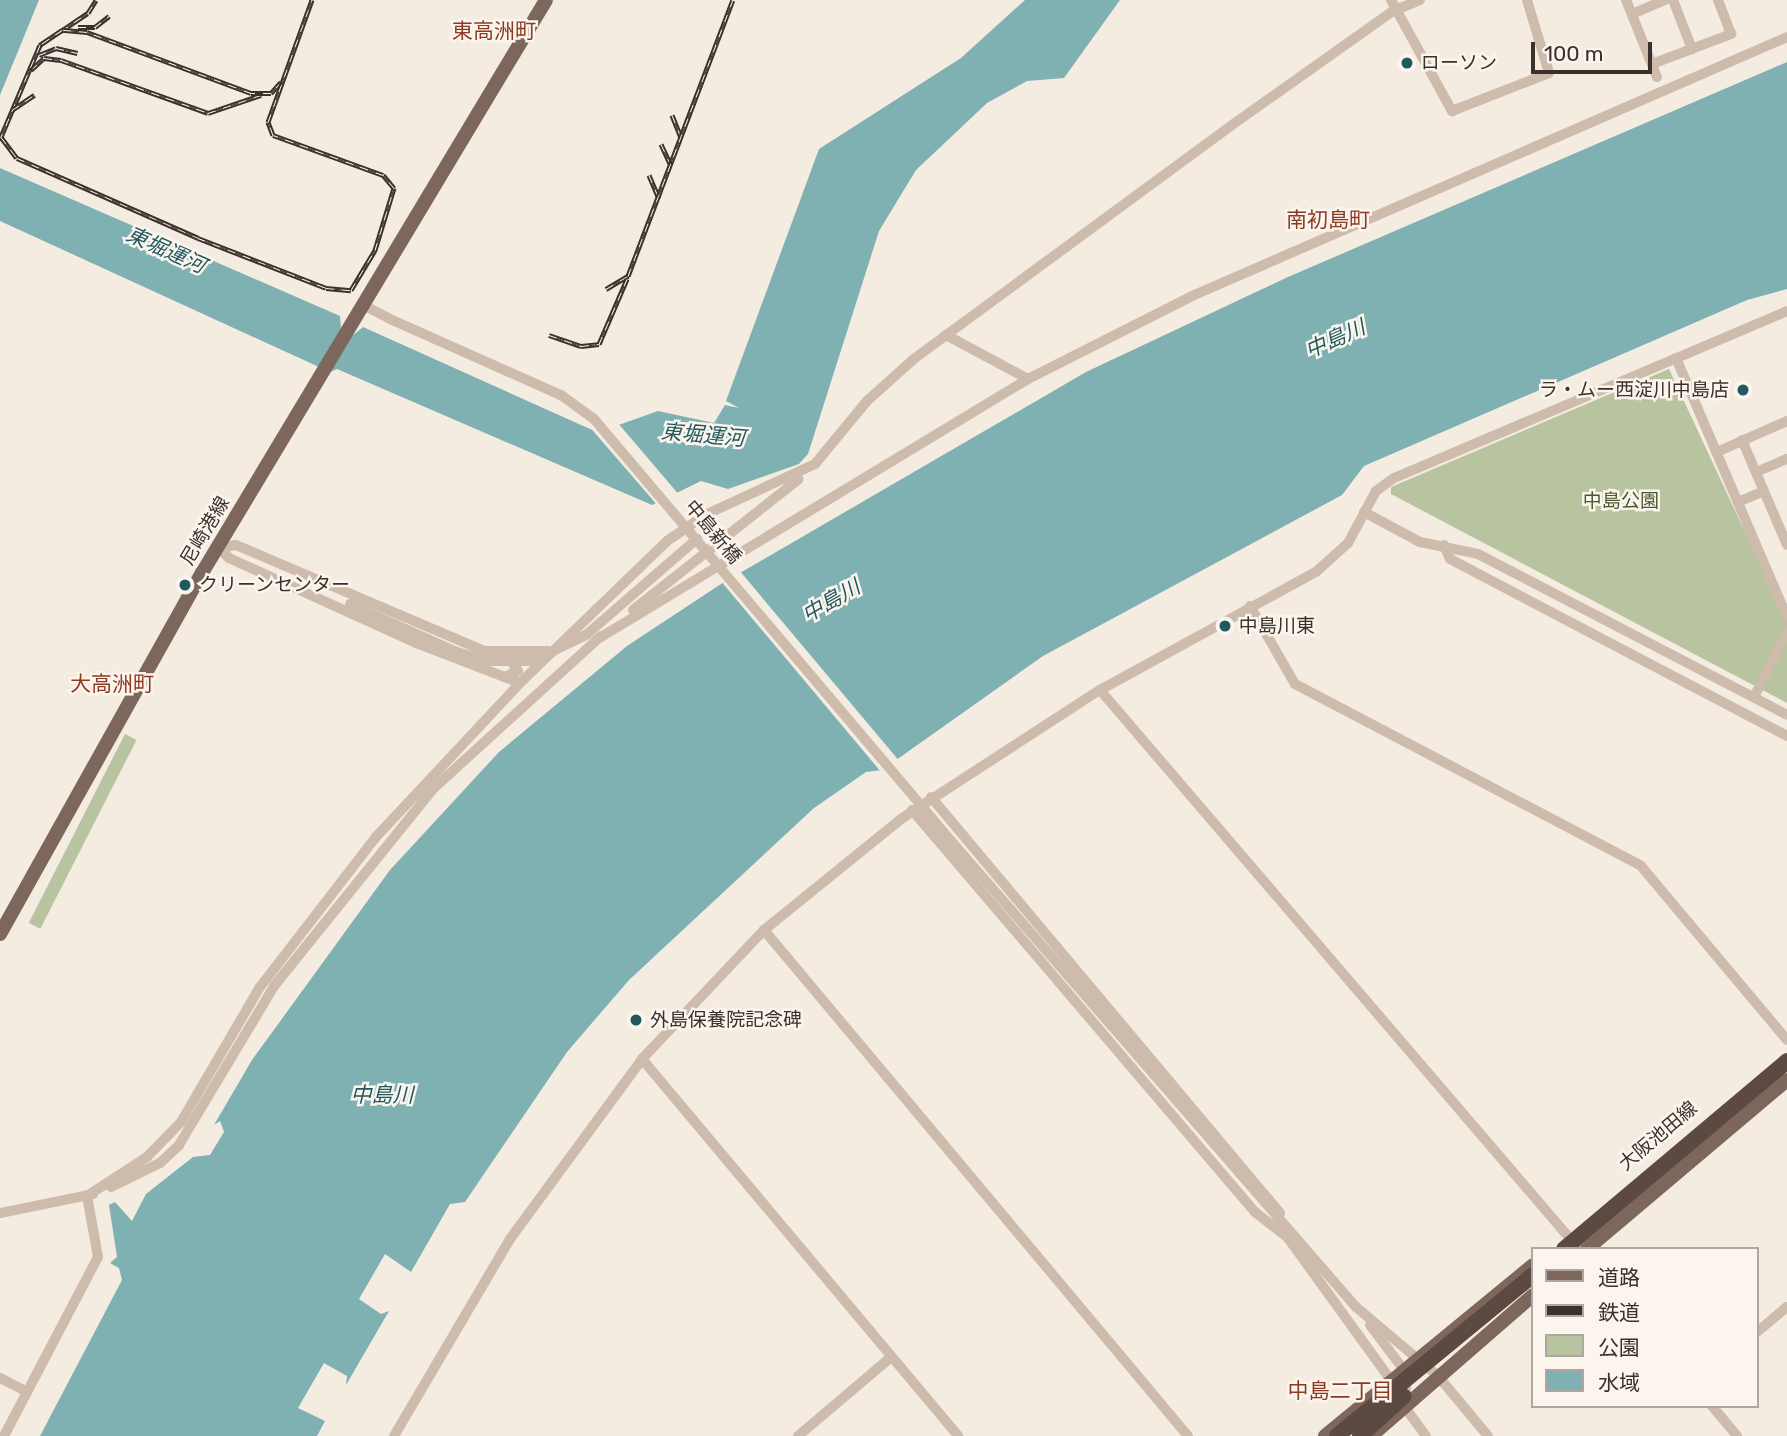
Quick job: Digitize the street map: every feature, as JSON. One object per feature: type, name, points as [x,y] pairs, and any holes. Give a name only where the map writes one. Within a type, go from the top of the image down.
[{"type":"highway","points":[[1572,1246],[1787,1061]]},
{"type":"highway","points":[[1572,1246],[1787,1071]]},
{"type":"highway","points":[[1337,1436],[1532,1276]]},
{"type":"highway","points":[[1360,1436],[1532,1287]]},
{"type":"main road","points":[[363,304],[547,0]]},
{"type":"main road","name":"尼崎港線","points":[[0,934],[219,548],[363,304]]},
{"type":"main road","name":"大阪池田線","points":[[1572,1246],[1787,1052]]},
{"type":"main road","name":"大阪池田線","points":[[1589,1247],[1787,1080]]},
{"type":"main road","points":[[1325,1436],[1532,1266]]},
{"type":"main road","points":[[1371,1436],[1532,1296]]},
{"type":"street","points":[[0,1213],[87,1196],[133,1179],[179,1144],[274,986],[373,857],[459,762],[596,640],[815,464],[886,382],[1392,6],[1419,0]]},
{"type":"street","points":[[1392,6],[1423,51],[1447,107],[1459,111],[1549,73],[1527,0]]},
{"type":"street","points":[[1626,0],[1657,77]]},
{"type":"street","points":[[1632,14],[1665,0]]},
{"type":"street","points":[[1673,0],[1692,49]]},
{"type":"street","points":[[1652,64],[1731,34],[1718,0]]},
{"type":"street","points":[[596,640],[1028,379],[1192,296],[1787,37]]},
{"type":"street","name":"中島新橋","points":[[363,304],[390,319],[561,395],[594,419],[952,842],[1290,1235]]},
{"type":"street","points":[[394,1436],[510,1239],[642,1059],[764,930],[912,810],[1100,690],[1330,562],[1376,491],[1394,478],[1787,311]]},
{"type":"street","points":[[946,335],[1028,379]]},
{"type":"street","points":[[1676,358],[1786,613]]},
{"type":"street","points":[[1717,452],[1787,421]]},
{"type":"street","points":[[1742,440],[1787,545]]},
{"type":"street","points":[[1756,472],[1787,459]]},
{"type":"street","points":[[87,1196],[147,1157],[181,1122],[280,958],[375,838],[520,682],[563,645],[684,529],[815,464]]},
{"type":"street","points":[[1738,502],[1764,491]]},
{"type":"street","points":[[1364,512],[1420,542],[1478,554],[1787,715]]},
{"type":"street","points":[[219,548],[475,658],[532,661],[586,635],[697,539]]},
{"type":"street","points":[[219,548],[236,545],[443,636],[502,654],[516,662],[516,675],[489,673]]},
{"type":"street","points":[[1444,545],[1450,559],[1787,736]]},
{"type":"street","points":[[219,548],[229,558],[489,673],[520,682]]},
{"type":"street","points":[[1250,606],[1295,684],[1641,866],[1787,1040]]},
{"type":"street","points":[[1754,697],[1787,631]]},
{"type":"street","points":[[502,654],[563,645]]},
{"type":"street","points":[[1100,690],[1572,1246]]},
{"type":"street","points":[[931,797],[1272,1201],[1290,1235],[1393,1379],[1403,1408],[1426,1436]]},
{"type":"street","points":[[912,810],[1255,1212],[1290,1235],[1356,1307],[1405,1369],[1410,1388],[1403,1408]]},
{"type":"street","points":[[764,930],[1188,1436]]},
{"type":"street","points":[[642,1059],[958,1436]]},
{"type":"street","points":[[4,1436],[99,1252],[87,1196]]},
{"type":"street","points":[[1356,1307],[1438,1376],[1488,1436]]},
{"type":"street","points":[[1759,1330],[1787,1307]]},
{"type":"street","points":[[798,1436],[891,1357]]},
{"type":"street","points":[[0,1378],[27,1392]]},
{"type":"street","points":[[1714,1408],[1737,1436]]},
{"type":"green space","name":"中島公園","points":[[1669,369],[1787,622],[1787,703],[1391,494],[1391,487]]},
{"type":"green space","points":[[125,734],[137,740],[40,929],[29,923]]},
{"type":"water","points":[[0,0],[39,0],[0,95]]},
{"type":"water","name":"東堀運河","points":[[1025,0],[1120,0],[1064,78],[1027,81],[987,103],[916,170],[879,231],[808,454],[799,464],[728,489],[701,481],[652,505],[337,369],[330,372],[0,221],[0,168],[340,316],[341,328],[352,336],[363,327],[590,429],[599,432],[658,411],[714,423],[725,405],[739,408],[726,401],[819,149],[961,58]]},
{"type":"water","name":"中島川","points":[[1787,62],[1787,289],[1747,300],[1364,466],[1342,495],[1043,656],[882,770],[866,772],[814,808],[629,980],[567,1052],[465,1202],[450,1204],[411,1272],[385,1254],[359,1299],[381,1314],[389,1311],[346,1385],[347,1376],[324,1363],[298,1408],[325,1421],[317,1436],[40,1436],[122,1280],[119,1268],[110,1263],[117,1257],[109,1205],[115,1202],[132,1221],[146,1194],[193,1157],[210,1155],[224,1132],[220,1121],[214,1125],[252,1060],[390,870],[499,752],[627,646],[721,584],[1086,372],[1288,277]]},
{"type":"pier","points":[[617,422],[681,497],[658,506],[588,425],[603,429]]},
{"type":"pier","points":[[739,570],[900,762],[884,775],[723,583]]},
{"type":"railway","points":[[61,31],[88,13],[96,0]]},
{"type":"railway","points":[[281,82],[271,93],[251,93],[87,32],[62,30],[40,45],[1,137],[17,158],[198,238],[326,288],[351,290],[375,250],[394,188],[383,175],[273,135],[268,122],[312,0]]},
{"type":"railway","points":[[606,289],[628,276],[733,0]]},
{"type":"railway","points":[[78,27],[95,27],[109,16]]},
{"type":"railway","points":[[39,55],[56,48],[77,53]]},
{"type":"railway","points":[[31,70],[44,58],[61,60],[208,113],[261,95]]},
{"type":"railway","points":[[12,110],[34,95]]},
{"type":"railway","points":[[672,115],[681,137]]},
{"type":"railway","points":[[661,144],[671,165]]},
{"type":"railway","points":[[649,175],[659,198]]},
{"type":"railway","points":[[549,335],[581,346],[599,344],[627,279]]},
{"type":"place","name":"ローソン","points":[[1407,63]]},
{"type":"place","name":"ラ・ムー西淀川中島店","points":[[1743,390]]},
{"type":"place","name":"クリーンセンター","points":[[185,585]]},
{"type":"place","name":"中島川東","points":[[1225,626]]},
{"type":"place","name":"外島保養院記念碑","points":[[636,1020]]},
{"type":"district","name":"東高洲町","points":[[494,31]]},
{"type":"district","name":"南初島町","points":[[1328,220]]},
{"type":"district","name":"大高洲町","points":[[112,684]]},
{"type":"district","name":"中島二丁目","points":[[1340,1391]]}]
